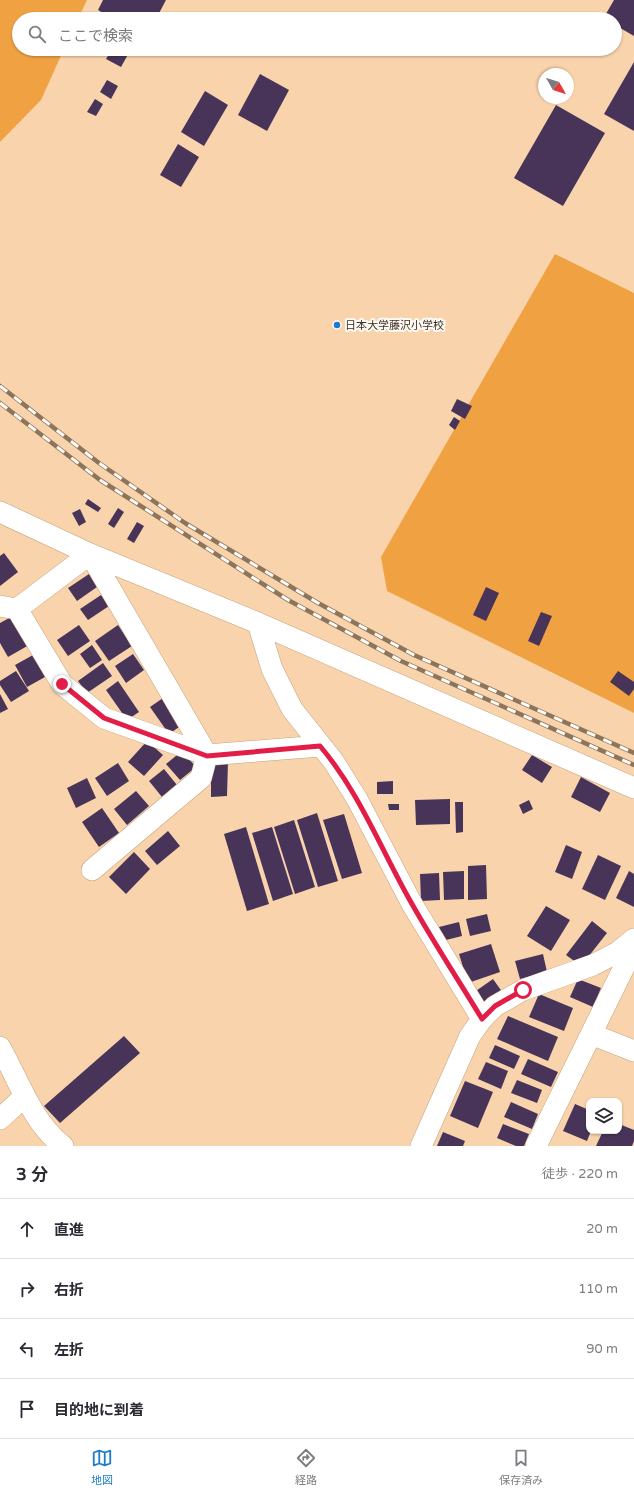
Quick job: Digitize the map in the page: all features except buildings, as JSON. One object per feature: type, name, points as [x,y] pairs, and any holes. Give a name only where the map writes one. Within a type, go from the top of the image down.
[{"type":"street","points":[[0,512],[90,554],[258,623],[634,788]]},
{"type":"street","points":[[90,554],[9,607],[62,684],[104,718],[207,756],[320,746]]},
{"type":"street","points":[[90,554],[207,756],[201,778],[92,870]]},
{"type":"street","points":[[258,623],[272,669],[292,709],[334,762],[357,799],[412,904],[482,1019]]},
{"type":"street","points":[[421,1146],[470,1036],[482,1019],[495,1006],[523,990],[593,965],[618,952],[634,939]]},
{"type":"street","points":[[542,1144],[591,1034],[634,947]]},
{"type":"street","points":[[591,1034],[634,1052]]},
{"type":"street","points":[[0,1047],[41,1124],[63,1146]]},
{"type":"street","points":[[0,1119],[25,1096]]},
{"type":"shaded area","points":[[0,0],[87,0],[81,12],[12,12],[12,56],[61,56],[41,100],[0,142]]},
{"type":"shaded area","points":[[555,254],[634,293],[634,713],[387,591],[381,557]]},
{"type":"railway","points":[[0,386],[99,463],[185,523],[318,603],[414,655],[634,753]]},
{"type":"railway","points":[[0,403],[100,480],[288,600],[401,661],[634,765]]},
{"type":"place","name":"日本大学藤沢小学校","points":[[337,325]]},
{"type":"route","points":[[62,684],[104,718],[207,756],[320,746],[334,762],[357,799],[412,904],[482,1019],[495,1006],[523,990]]}]
